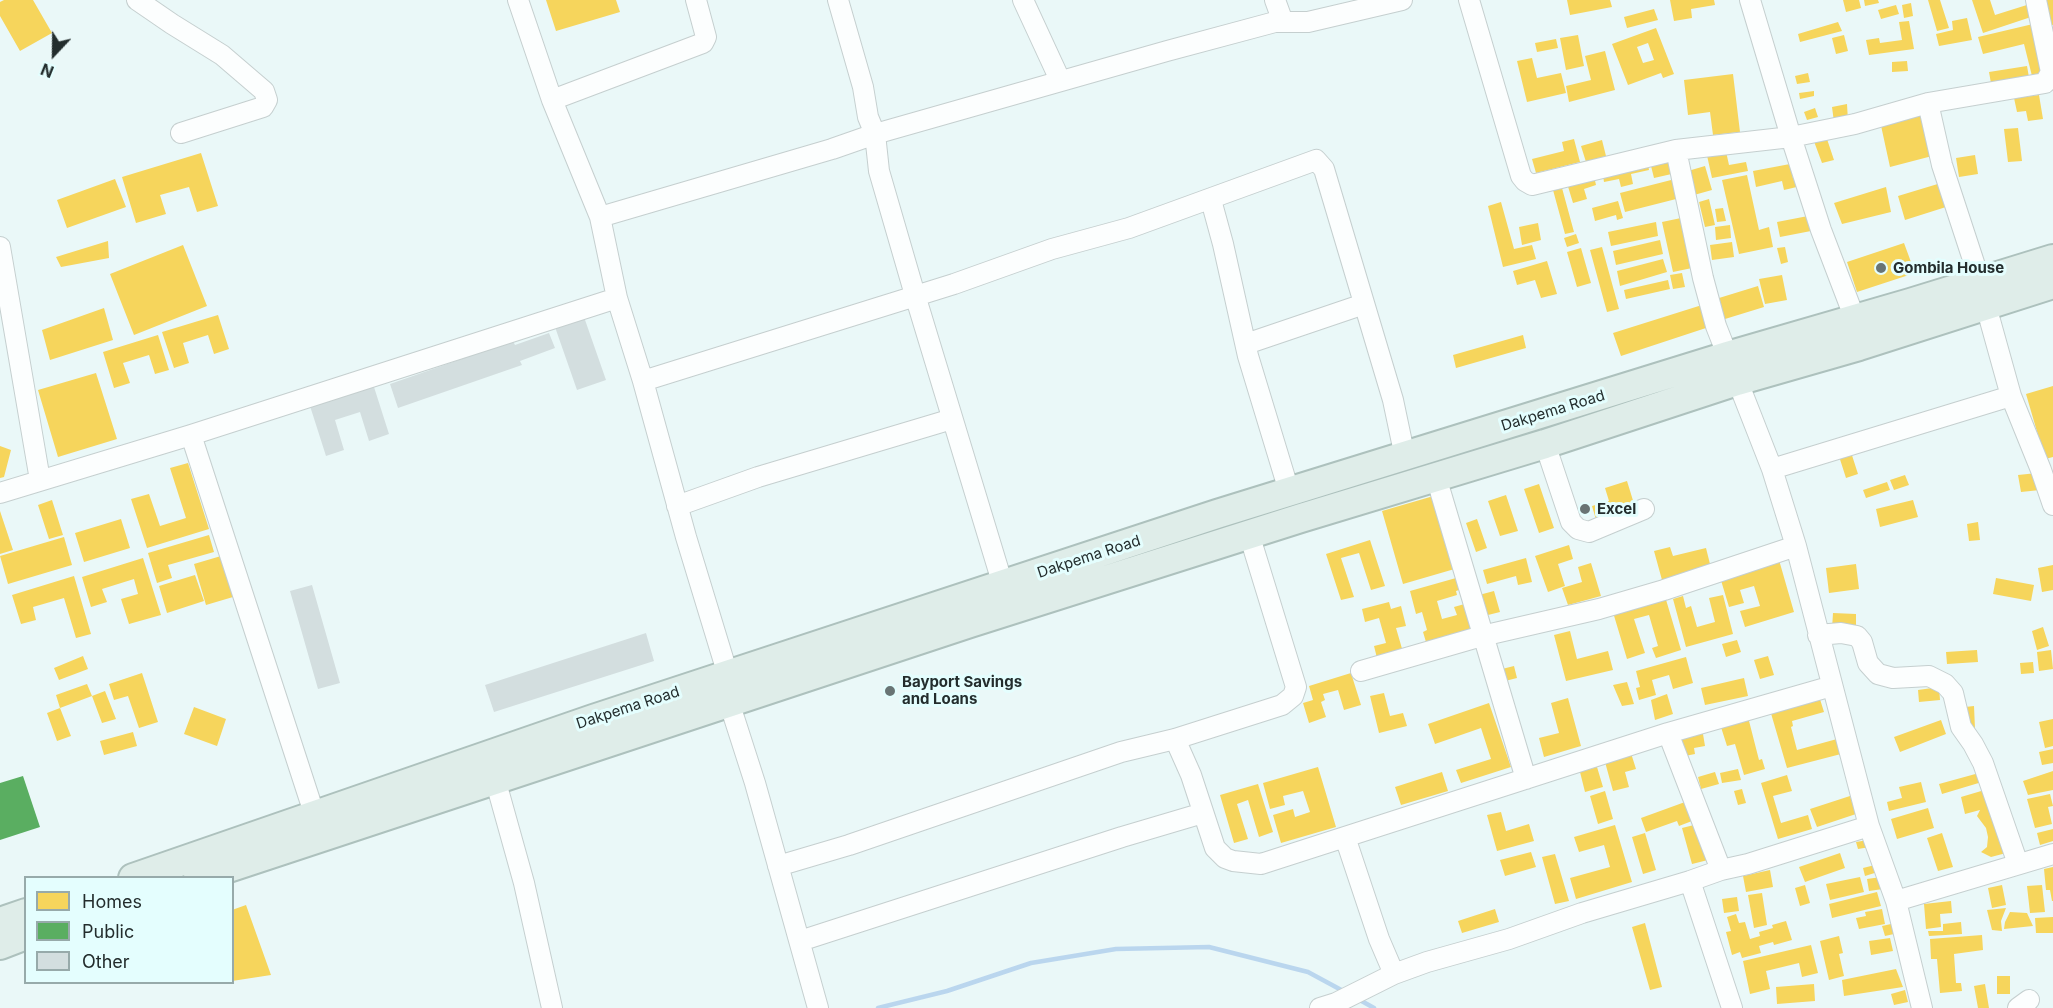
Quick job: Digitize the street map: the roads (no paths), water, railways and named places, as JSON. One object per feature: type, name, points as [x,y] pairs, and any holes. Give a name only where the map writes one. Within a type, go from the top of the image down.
[{"type":"highway","name":"Dakpema Road","points":[[204,876],[495,779],[1003,585],[1289,491],[1405,457],[1732,368],[1859,346],[1983,293],[2053,259]]},
{"type":"highway","name":"Dakpema Road","points":[[139,876],[582,723],[729,689],[970,623],[1249,534],[1545,444],[1855,319],[1983,293],[2053,284]]},
{"type":"highway","points":[[0,922],[24,914]]},
{"type":"highway","points":[[0,945],[24,936]]},
{"type":"street","points":[[137,0],[222,55],[264,90],[267,100],[263,107],[182,133]]},
{"type":"street","points":[[518,0],[552,100],[600,217],[617,298],[643,381],[818,1008]]},
{"type":"street","points":[[552,100],[703,43],[706,37],[696,0]]},
{"type":"street","points":[[838,0],[863,87],[868,117],[875,134],[879,171],[1003,585]]},
{"type":"street","points":[[1023,0],[1060,81]]},
{"type":"street","points":[[1275,0],[1283,22]]},
{"type":"street","points":[[600,217],[832,149],[875,134],[1275,22],[1308,22],[1364,4],[1402,0]]},
{"type":"street","points":[[1469,0],[1521,176],[1525,181],[1536,184],[1676,150],[1791,138],[1855,124],[1928,103],[2040,85],[2047,81],[2051,72],[2036,0]]},
{"type":"street","points":[[1750,0],[1821,230],[1855,319]]},
{"type":"street","points":[[1928,103],[1942,165],[1983,293],[2011,396],[2047,469],[2053,505]]},
{"type":"street","points":[[1676,150],[1703,278],[1716,326],[1772,469],[1796,546],[1869,826],[1896,901],[1922,1008]]},
{"type":"street","points":[[643,381],[954,284],[1052,249],[1129,228],[1316,160],[1324,169],[1393,400],[1405,457]]},
{"type":"street","points":[[1211,200],[1246,344],[1289,491]]},
{"type":"street","points":[[0,247],[7,329],[40,480]]},
{"type":"street","points":[[0,493],[191,435],[617,298]]},
{"type":"street","points":[[1246,344],[1364,304]]},
{"type":"street","points":[[1772,469],[2011,396]]},
{"type":"street","points":[[677,506],[758,477],[952,419]]},
{"type":"street","points":[[191,435],[315,816]]},
{"type":"street","points":[[1545,444],[1570,522],[1578,529],[1589,531],[1644,509]]},
{"type":"street","points":[[1436,477],[1526,779]]},
{"type":"street","points":[[778,866],[859,842],[1121,753],[1175,739],[1282,705],[1293,696],[1296,687],[1249,534]]},
{"type":"street","points":[[1360,671],[1482,636],[1599,609],[1796,546]]},
{"type":"street","points":[[1818,635],[1841,633],[1857,636],[1862,642],[1868,663],[1878,674],[1893,678],[1929,676],[1949,688],[1953,693],[1961,727],[1983,763],[2018,864]]},
{"type":"street","points":[[1175,739],[1191,775],[1215,848],[1225,858],[1261,864],[1668,733],[1832,686]]},
{"type":"street","points":[[1668,733],[1721,870]]},
{"type":"street","points":[[495,779],[525,883],[552,1008]]},
{"type":"street","points":[[800,941],[1203,813]]},
{"type":"street","points":[[1328,1006],[1394,974],[1427,962],[1509,939],[1582,913],[1869,826]]},
{"type":"street","points":[[1345,837],[1379,939],[1394,974]]},
{"type":"street","points":[[1896,901],[2053,854]]},
{"type":"street","points":[[1690,881],[1732,1008]]},
{"type":"waterway","points":[[878,1008],[947,991],[1031,963],[1116,949],[1209,947],[1308,972],[1345,992]]},
{"type":"waterway","points":[[1358,999],[1374,1008]]},
{"type":"place","name":"Gombila House","points":[[1881,268]]},
{"type":"place","name":"Excel","points":[[1585,509]]},
{"type":"place","name":"Bayport Savings and Loans","points":[[890,691]]}]
